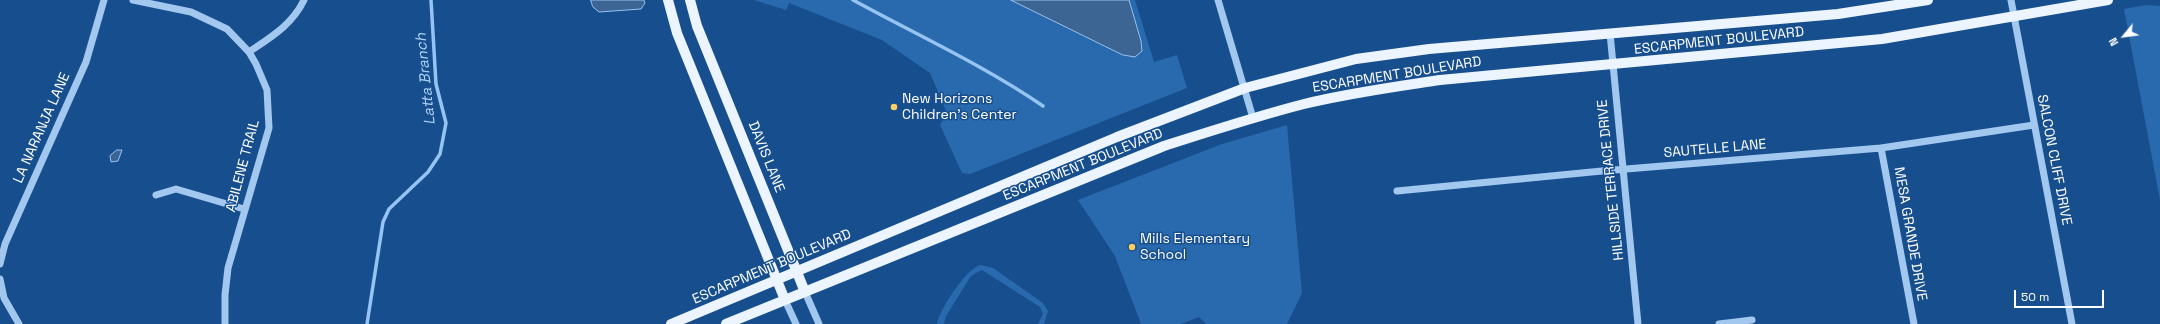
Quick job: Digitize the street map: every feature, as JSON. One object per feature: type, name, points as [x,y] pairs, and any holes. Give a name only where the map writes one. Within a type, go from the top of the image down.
[{"type":"main road","points":[[668,0],[677,33],[785,300]]},
{"type":"main road","name":"DAVIS LANE","points":[[690,0],[700,34],[805,292]]},
{"type":"main road","name":"ESCARPMENT BOULEVARD","points":[[671,324],[1117,136],[1245,88],[1356,59],[1429,48],[1838,14],[1928,0]]},
{"type":"main road","name":"ESCARPMENT BOULEVARD","points":[[726,324],[1164,146],[1253,118],[1305,104],[1368,91],[1440,80],[1613,66],[1882,40],[2108,0]]},
{"type":"street","name":"LA NARANJA LANE","points":[[0,264],[5,244],[86,62],[104,0]]},
{"type":"street","name":"ABILENE TRAIL","points":[[133,0],[202,15],[227,29],[249,52],[267,90],[269,118],[268,128],[228,268],[225,295],[225,324]]},
{"type":"street","points":[[249,52],[288,24],[297,14],[304,0]]},
{"type":"street","points":[[1218,0],[1253,118]]},
{"type":"street","name":"SALCON CLIFF DRIVE","points":[[2011,0],[2072,324]]},
{"type":"street","name":"HILLSIDE TERRACE DRIVE","points":[[1610,33],[1638,324]]},
{"type":"street","name":"SAUTELLE LANE","points":[[1397,191],[1882,148],[2034,125]]},
{"type":"street","name":"MESA GRANDE DRIVE","points":[[1882,148],[1914,324]]},
{"type":"street","points":[[156,196],[176,189],[244,209]]},
{"type":"street","points":[[0,279],[4,298],[19,324]]},
{"type":"street","name":"DAVIS LANE","points":[[805,292],[819,324]]},
{"type":"street","points":[[785,300],[796,324]]},
{"type":"street","points":[[1719,324],[1752,320]]},
{"type":"shaded area","points":[[591,0],[644,0],[645,3],[641,9],[599,12],[593,7]]},
{"type":"shaded area","points":[[754,0],[1135,0],[1154,62],[1177,55],[1187,88],[970,174],[962,173],[940,125],[947,113],[930,73],[882,40],[789,3],[786,10]]},
{"type":"shaded area","points":[[1011,0],[1129,0],[1141,41],[1142,51],[1135,57],[1123,55]]},
{"type":"shaded area","points":[[2146,5],[2160,6],[2160,200],[2124,9]]},
{"type":"shaded area","points":[[1287,125],[1302,293],[1287,324],[1206,324],[1199,317],[1181,324],[1141,324],[1115,256],[1078,200],[1222,144]]},
{"type":"shaded area","points":[[117,150],[122,150],[118,161],[111,162],[110,156]]},
{"type":"shaded area","points":[[981,265],[993,268],[1043,303],[1048,311],[1044,324],[1038,324],[1043,314],[1040,307],[982,270],[971,276],[946,316],[944,324],[937,324],[943,309],[954,290],[968,273]]},
{"type":"waterway","name":"Latta Branch","points":[[367,324],[383,222],[389,209],[428,172],[440,154],[446,123],[436,84],[431,0]]},
{"type":"waterway","points":[[853,0],[997,77],[1043,106]]},
{"type":"place","name":"New Horizons Children's Center","points":[[894,107]]},
{"type":"place","name":"Mills Elementary School","points":[[1132,247]]}]
